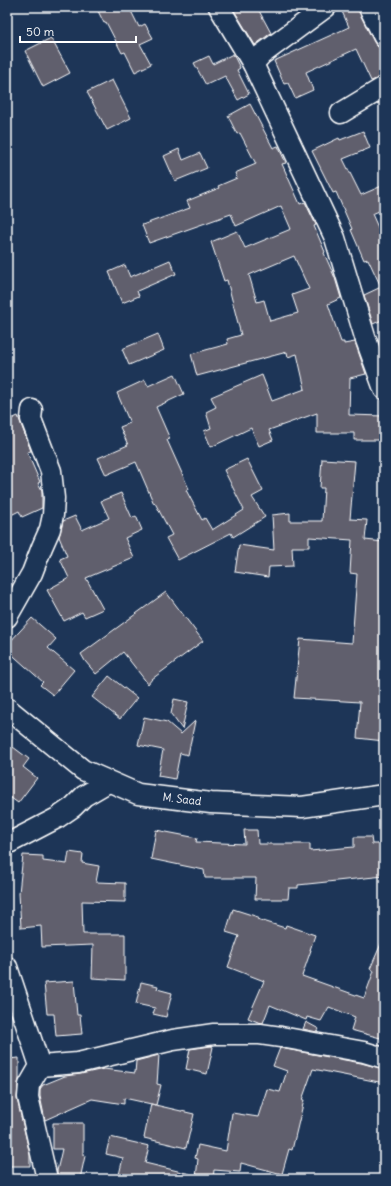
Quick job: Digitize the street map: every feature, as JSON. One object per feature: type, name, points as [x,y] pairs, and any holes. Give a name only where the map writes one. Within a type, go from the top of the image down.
[{"type":"street","points":[[219,7],[253,64],[335,238],[365,337],[384,389]]},
{"type":"street","points":[[253,64],[261,55],[326,7]]},
{"type":"street","points":[[369,7],[384,37]]},
{"type":"street","points":[[341,113],[384,88]]},
{"type":"street","points":[[7,617],[32,573],[50,529],[53,515],[54,498],[51,471],[31,419],[32,410]]},
{"type":"street","name":"M. Saad","points":[[7,708],[83,770],[138,794],[211,803],[302,807],[384,795]]},
{"type":"street","points":[[7,844],[57,818],[73,807],[84,796],[108,782]]},
{"type":"street","points":[[7,967],[40,1066],[29,1085],[28,1097],[47,1179]]},
{"type":"street","points":[[40,1066],[78,1063],[173,1040],[214,1034],[260,1034],[364,1052],[384,1058]]},
{"type":"building","points":[[96,7],[129,7],[139,27],[145,24],[153,38],[140,44],[151,64],[135,72],[125,52],[122,53],[106,22],[104,23]]},
{"type":"building","points":[[232,7],[257,7],[271,33],[255,45]]},
{"type":"building","points":[[340,7],[358,7],[374,42],[378,47],[384,48],[384,76],[371,81],[356,49],[306,72],[313,90],[295,98],[288,83],[284,84],[274,61],[349,27]]},
{"type":"building","points":[[51,38],[70,73],[43,87],[25,51]]},
{"type":"building","points":[[233,54],[240,68],[237,70],[249,94],[238,100],[225,76],[206,85],[194,63],[209,56],[213,64]]},
{"type":"building","points":[[112,80],[131,118],[107,130],[87,92]]},
{"type":"building","points":[[250,104],[273,148],[278,146],[286,163],[282,164],[300,204],[305,202],[316,225],[314,226],[335,278],[341,298],[328,304],[341,342],[344,342],[344,344],[355,342],[366,374],[350,378],[349,415],[384,416],[384,440],[354,440],[354,433],[317,433],[317,413],[269,430],[273,440],[259,446],[251,428],[211,447],[204,431],[211,428],[206,412],[216,407],[211,397],[262,375],[272,401],[305,389],[297,354],[288,357],[287,352],[197,376],[191,354],[228,344],[227,339],[241,335],[227,280],[224,281],[211,242],[237,231],[245,248],[291,229],[281,206],[236,226],[231,214],[149,243],[142,225],[190,208],[187,201],[219,188],[218,186],[237,178],[235,173],[256,164],[240,133],[237,134],[228,116]],"holes":[[[294,256],[309,289],[292,295],[298,313],[270,321],[264,300],[257,302],[249,275]]]},
{"type":"building","points":[[363,131],[370,148],[343,159],[361,195],[384,185],[384,209],[372,214],[384,241],[384,319],[373,324],[364,295],[381,287],[368,259],[364,260],[336,192],[333,193],[312,151],[339,138],[340,140]]},
{"type":"building","points":[[179,149],[183,160],[200,153],[207,168],[175,181],[164,156]]},
{"type":"building","points":[[170,260],[176,274],[137,291],[139,296],[122,303],[109,272],[125,265],[130,277]]},
{"type":"building","points":[[158,334],[164,350],[129,365],[122,349]]},
{"type":"building","points":[[175,374],[184,394],[156,407],[170,439],[167,440],[189,489],[186,490],[202,520],[205,518],[212,530],[244,510],[224,470],[247,459],[263,491],[252,497],[265,517],[233,537],[231,533],[178,560],[166,538],[172,535],[155,503],[154,504],[136,462],[106,475],[98,458],[128,445],[120,427],[130,423],[117,393],[145,380],[148,386]]},
{"type":"building","points":[[18,416],[31,451],[27,452],[40,482],[38,483],[42,490],[42,508],[22,517],[19,511],[7,517],[7,421]]},
{"type":"building","points":[[322,459],[355,461],[350,519],[367,520],[365,540],[384,542],[384,741],[357,738],[360,702],[294,698],[300,639],[352,643],[357,574],[350,573],[352,540],[309,537],[309,547],[292,547],[293,566],[269,567],[268,577],[235,572],[239,545],[274,550],[272,515],[290,513],[290,521],[322,521],[324,488],[320,488]]},
{"type":"building","points":[[121,493],[132,518],[136,516],[142,530],[125,538],[134,558],[86,578],[103,609],[85,617],[82,612],[64,621],[47,590],[69,578],[60,559],[67,556],[59,537],[63,521],[75,516],[82,530],[109,518],[101,501]]},
{"type":"building","points":[[166,592],[203,641],[152,679],[148,684],[123,652],[96,674],[81,654]]},
{"type":"building","points":[[32,618],[56,639],[48,648],[74,670],[53,695],[40,685],[43,682],[7,650],[7,645]]},
{"type":"building","points":[[109,676],[137,698],[120,719],[92,697]]},
{"type":"building","points":[[174,699],[188,702],[182,729],[171,714]]},
{"type":"building","points":[[144,717],[167,722],[181,734],[195,721],[188,755],[180,753],[175,779],[158,776],[163,750],[138,745]]},
{"type":"building","points":[[13,747],[29,759],[23,767],[37,778],[18,803],[7,795],[7,756]]},
{"type":"building","points":[[156,830],[197,838],[196,842],[245,844],[244,830],[257,830],[258,844],[310,844],[310,851],[354,847],[354,837],[371,837],[372,844],[384,844],[384,876],[298,885],[298,888],[289,888],[288,899],[255,899],[256,878],[205,878],[204,870],[151,859]]},
{"type":"building","points":[[69,852],[83,854],[82,863],[99,866],[96,882],[125,883],[125,902],[82,901],[83,934],[125,934],[125,980],[92,978],[93,945],[42,947],[41,926],[21,928],[19,893],[23,855],[43,856],[43,861],[67,864]]},
{"type":"building","points":[[233,909],[285,928],[286,925],[315,935],[302,976],[364,998],[374,971],[370,969],[384,937],[384,1039],[351,1030],[355,1017],[329,1007],[321,1021],[307,1017],[306,1020],[270,1005],[263,1023],[248,1018],[264,981],[228,967],[239,936],[226,932]]},
{"type":"building","points":[[74,981],[77,1015],[80,1015],[82,1034],[56,1036],[54,1014],[47,1014],[44,983]]},
{"type":"building","points":[[141,982],[158,986],[157,989],[172,993],[166,1017],[153,1014],[155,1008],[136,1004]]},
{"type":"building","points":[[306,1022],[319,1029],[317,1032],[303,1029]]},
{"type":"building","points":[[213,1047],[207,1074],[186,1069],[190,1049]]},
{"type":"building","points":[[280,1048],[361,1063],[384,1069],[384,1083],[313,1069],[302,1100],[304,1100],[292,1150],[289,1149],[282,1174],[241,1163],[240,1172],[214,1170],[213,1179],[196,1178],[198,1159],[195,1158],[198,1145],[226,1151],[232,1113],[258,1117],[267,1089],[280,1092],[287,1071],[273,1066]]},
{"type":"building","points":[[159,1055],[157,1084],[161,1085],[156,1105],[124,1098],[124,1104],[92,1099],[45,1120],[40,1096],[40,1089],[43,1085],[65,1076],[104,1069],[135,1073],[136,1061]]},
{"type":"building","points":[[19,1058],[17,1099],[30,1155],[30,1166],[7,1166],[7,1135],[11,1135],[7,1099],[7,1059]]},
{"type":"building","points":[[151,1104],[194,1114],[186,1148],[144,1138]]},
{"type":"building","points":[[53,1123],[83,1123],[83,1155],[85,1156],[80,1179],[58,1179],[57,1171],[62,1149],[53,1149]]},
{"type":"building","points":[[110,1137],[149,1146],[145,1163],[190,1174],[189,1179],[118,1179],[123,1158],[106,1154]]}]
